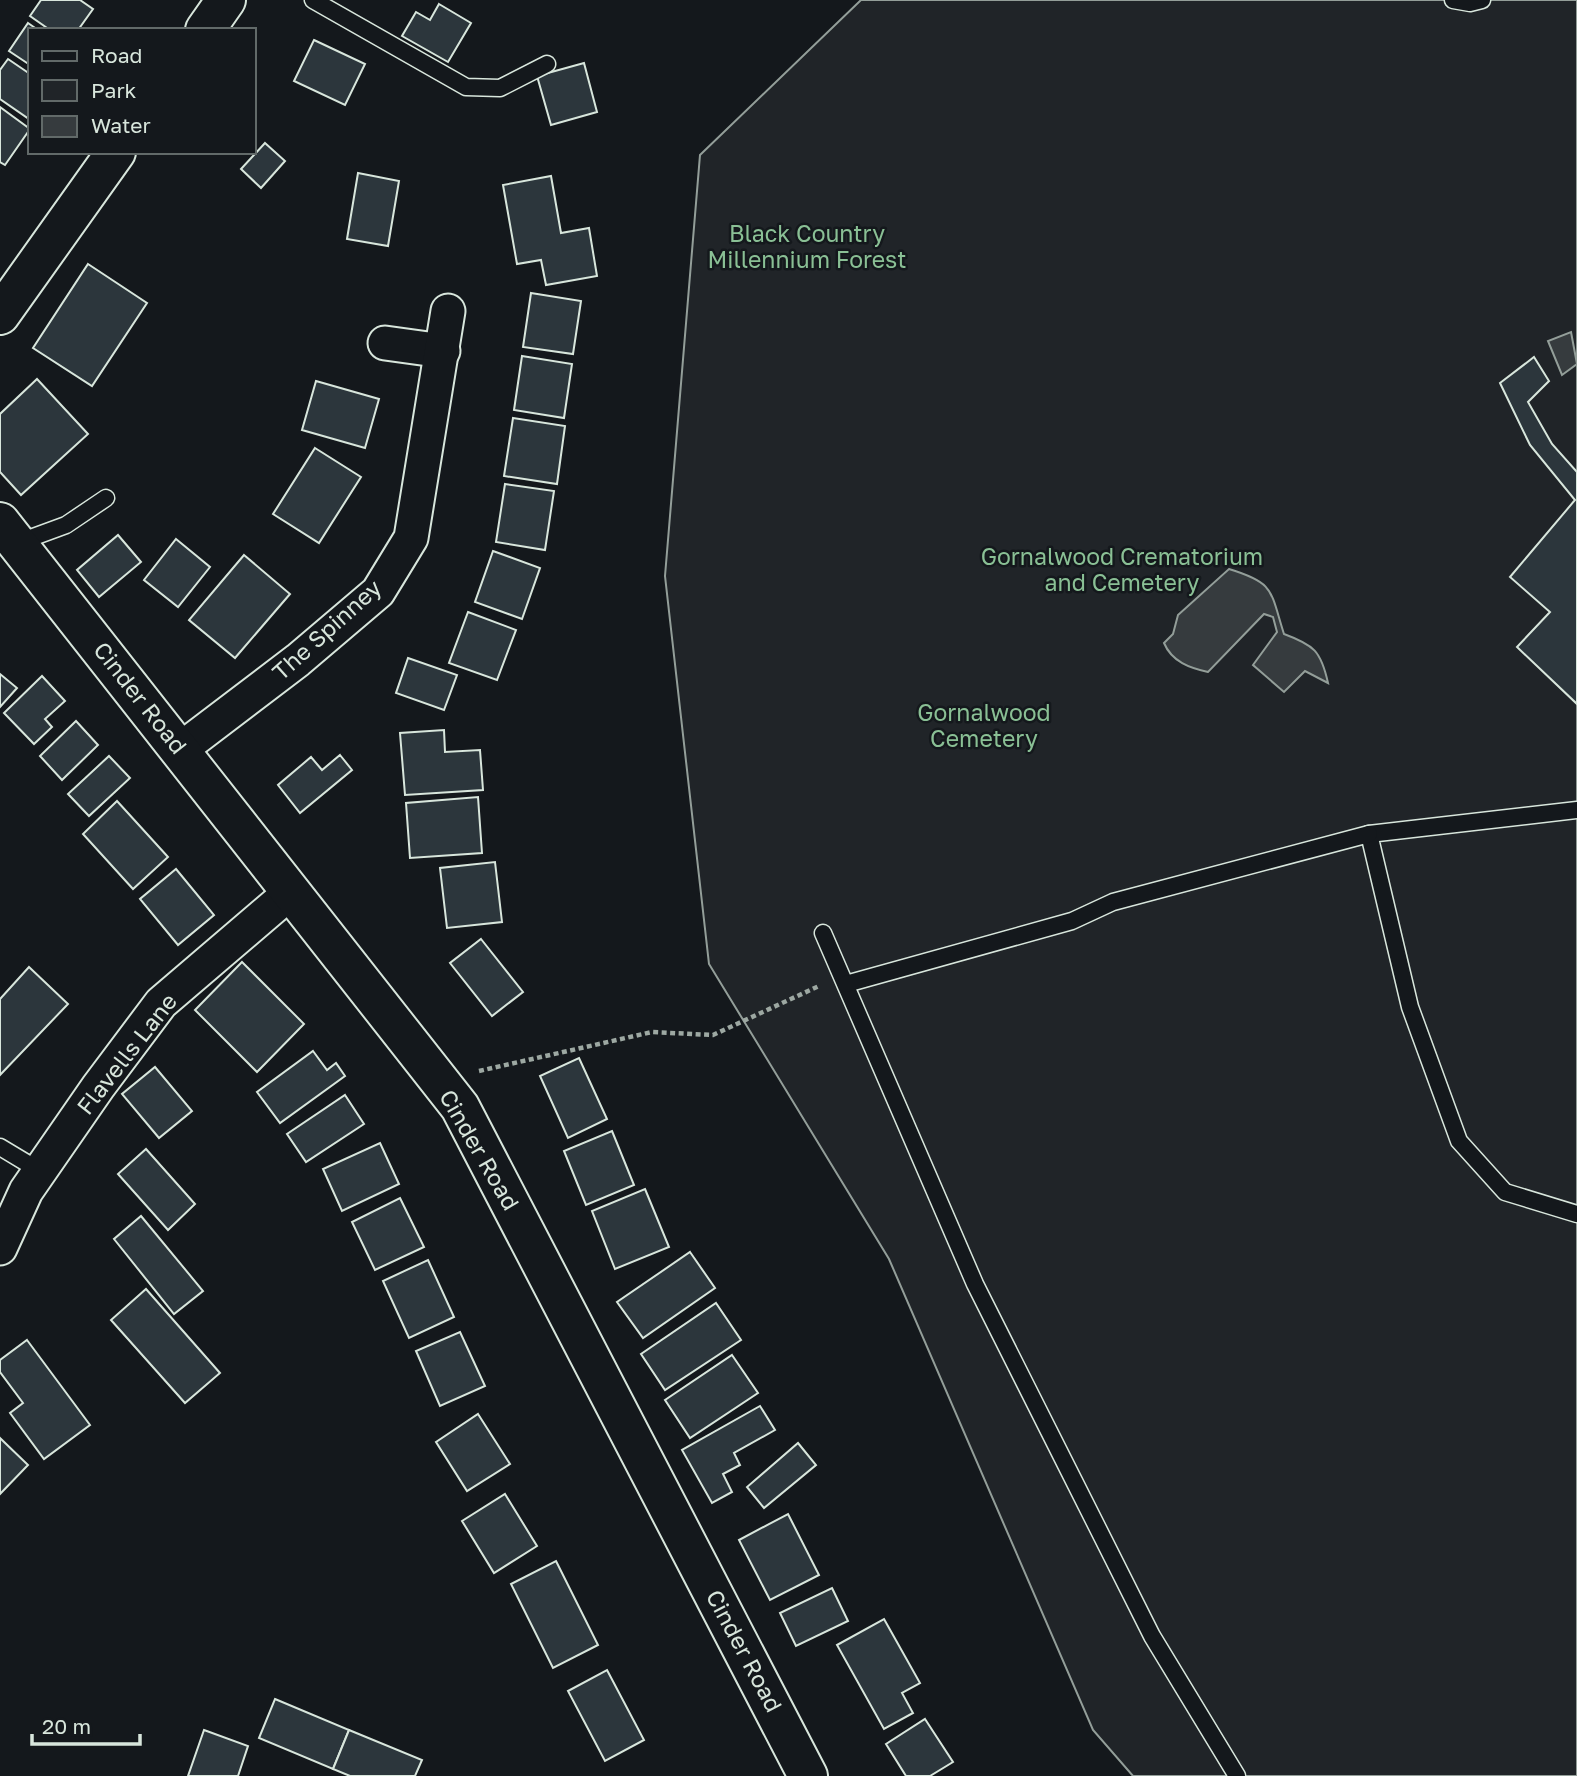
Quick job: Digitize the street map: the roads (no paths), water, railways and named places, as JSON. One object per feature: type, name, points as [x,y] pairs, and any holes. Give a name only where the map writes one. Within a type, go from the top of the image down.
[{"type":"main road","points":[[206,28],[226,0]]},
{"type":"main road","points":[[3,298],[114,154]]},
{"type":"main road","name":"Cinder Road","points":[[8,533],[181,749],[460,1107],[808,1776]]},
{"type":"street","name":"The Spinney","points":[[181,749],[298,660],[378,592],[411,538],[443,351],[447,311]]},
{"type":"street","points":[[385,343],[443,351]]},
{"type":"street","name":"Flavells Lane","points":[[0,1248],[26,1191],[161,1003],[292,891]]},
{"type":"lane","points":[[313,0],[466,87],[500,88],[547,64]]},
{"type":"lane","points":[[1453,0],[1470,3],[1482,0]]},
{"type":"lane","points":[[8,533],[66,525],[106,498]]},
{"type":"lane","points":[[844,980],[1072,921],[1113,902],[1369,834],[1577,810]]},
{"type":"lane","points":[[1369,834],[1410,1007],[1459,1141],[1505,1192],[1577,1214]]},
{"type":"lane","points":[[823,933],[975,1284],[1152,1636],[1237,1776]]},
{"type":"lane","points":[[0,1147],[40,1171]]},
{"type":"water","points":[[1571,332],[1577,364],[1562,375],[1548,341]]},
{"type":"water","points":[[1229,569],[1263,584],[1273,598],[1284,634],[1303,642],[1315,651],[1328,683],[1305,671],[1284,692],[1253,665],[1277,632],[1273,617],[1264,614],[1208,672],[1188,666],[1167,650],[1164,643],[1173,634],[1178,615]]},
{"type":"park label","name":"Black Country Millennium Forest","points":[[807,247]]},
{"type":"park label","name":"Gornalwood Crematorium and Cemetery","points":[[1122,570]]},
{"type":"park label","name":"Gornalwood Cemetery","points":[[984,726]]}]
